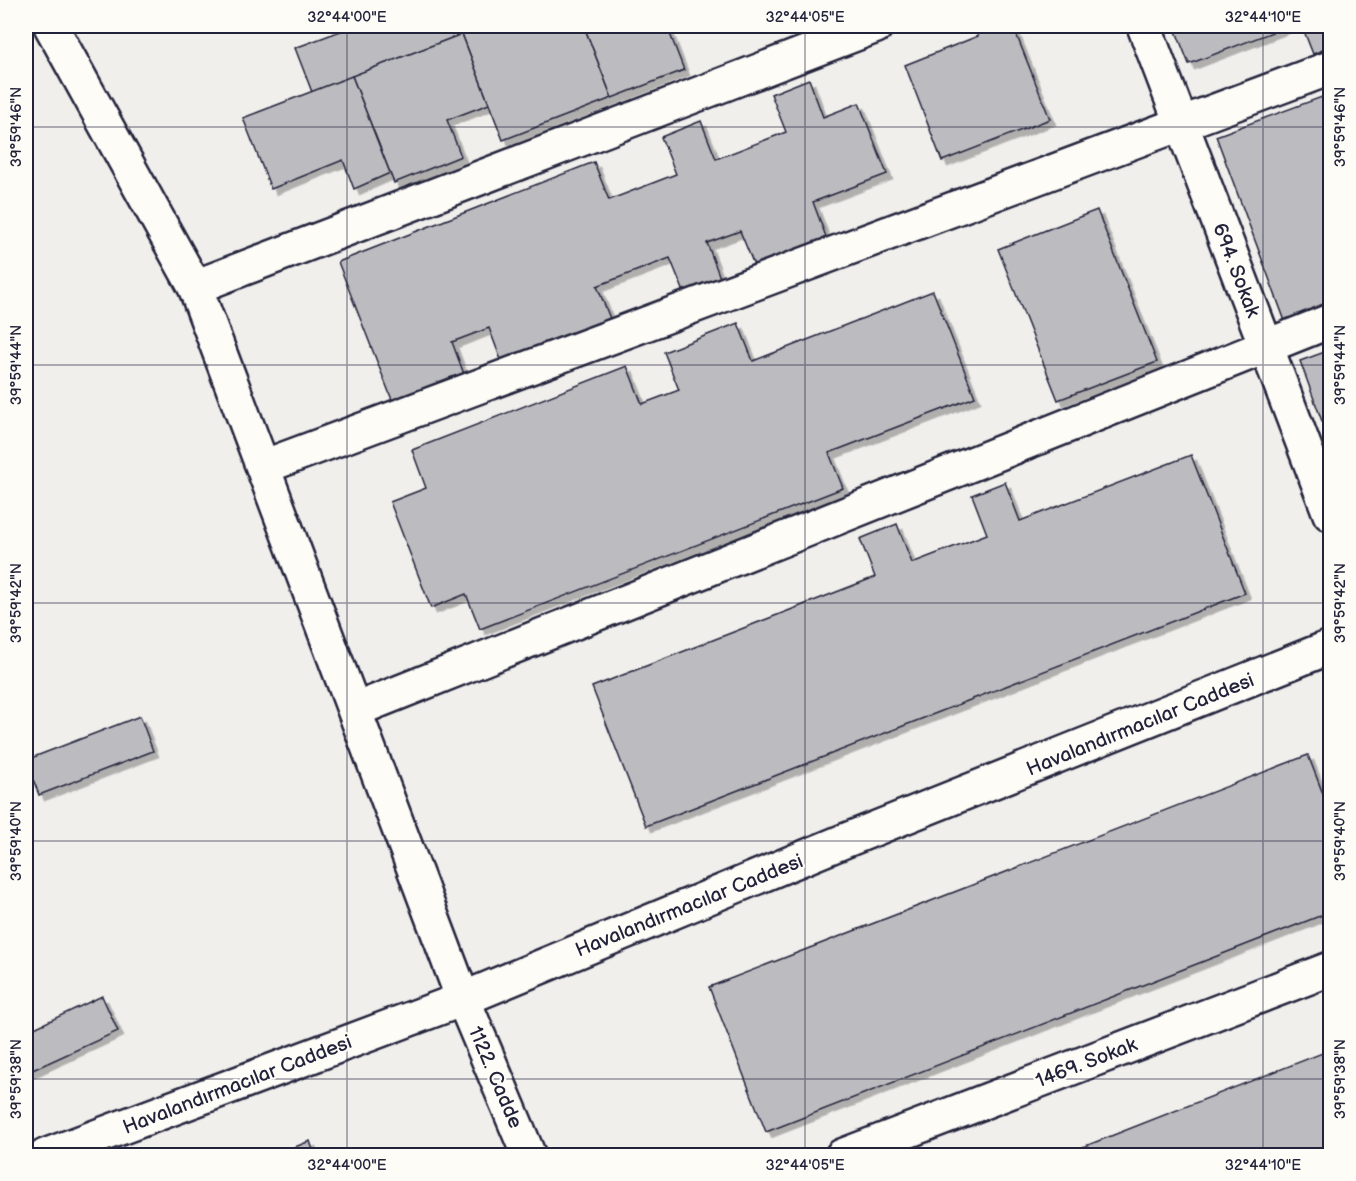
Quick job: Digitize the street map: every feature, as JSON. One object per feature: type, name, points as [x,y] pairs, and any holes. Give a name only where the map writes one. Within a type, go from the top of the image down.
[{"type":"street","name":"1122. Cadde","points":[[51,26],[195,287],[463,999],[530,1155]]},
{"type":"street","points":[[195,287],[876,26]]},
{"type":"street","name":"694. Sokak","points":[[1143,26],[1330,514]]},
{"type":"street","points":[[263,467],[1330,68]]},
{"type":"street","points":[[355,711],[1330,321]]},
{"type":"street","name":"Havalandırmacılar Caddesi","points":[[45,1155],[463,999],[844,841],[1330,648]]},
{"type":"street","name":"1469. Sokak","points":[[842,1155],[1330,969]]},
{"type":"building","points":[[354,26],[483,26],[312,92],[295,48]]},
{"type":"building","points":[[483,26],[584,26],[612,98],[503,140],[462,34]]},
{"type":"building","points":[[584,26],[667,26],[684,70],[612,98]]},
{"type":"building","points":[[974,26],[1013,26],[1050,119],[942,161],[905,65],[978,36]]},
{"type":"building","points":[[1174,26],[1288,26],[1189,64]]},
{"type":"building","points":[[1302,26],[1330,26],[1330,47],[1313,54]]},
{"type":"building","points":[[462,34],[489,104],[447,120],[461,156],[394,183],[352,76]]},
{"type":"building","points":[[352,76],[390,173],[354,189],[343,160],[271,189],[243,118]]},
{"type":"building","points":[[809,79],[823,117],[859,103],[887,174],[813,202],[828,242],[756,270],[740,231],[707,243],[722,283],[686,297],[670,258],[597,286],[613,326],[504,368],[489,328],[452,342],[467,382],[396,410],[338,262],[594,162],[609,200],[676,174],[661,137],[701,121],[716,159],[786,132],[771,94]]},
{"type":"building","points":[[1330,94],[1330,304],[1285,321],[1216,136]]},
{"type":"building","points":[[1097,210],[1157,362],[1058,400],[998,249]]},
{"type":"building","points":[[933,291],[975,397],[829,453],[843,488],[480,629],[466,594],[431,608],[390,502],[426,488],[412,450],[627,366],[642,404],[679,390],[664,352],[738,323],[753,361]]},
{"type":"building","points":[[1330,350],[1330,443],[1300,361]]},
{"type":"building","points":[[1191,455],[1245,593],[646,826],[592,687],[875,577],[860,539],[897,524],[912,563],[987,534],[972,495],[1005,482],[1020,521]]},
{"type":"building","points":[[140,716],[153,751],[39,795],[26,760]]},
{"type":"building","points":[[1308,755],[1330,812],[1330,912],[766,1132],[709,987]]},
{"type":"building","points":[[102,996],[118,1031],[26,1073],[26,1032]]},
{"type":"building","points":[[1330,1050],[1330,1156],[1060,1156]]},
{"type":"building","points":[[310,1141],[315,1156],[272,1156]]}]
